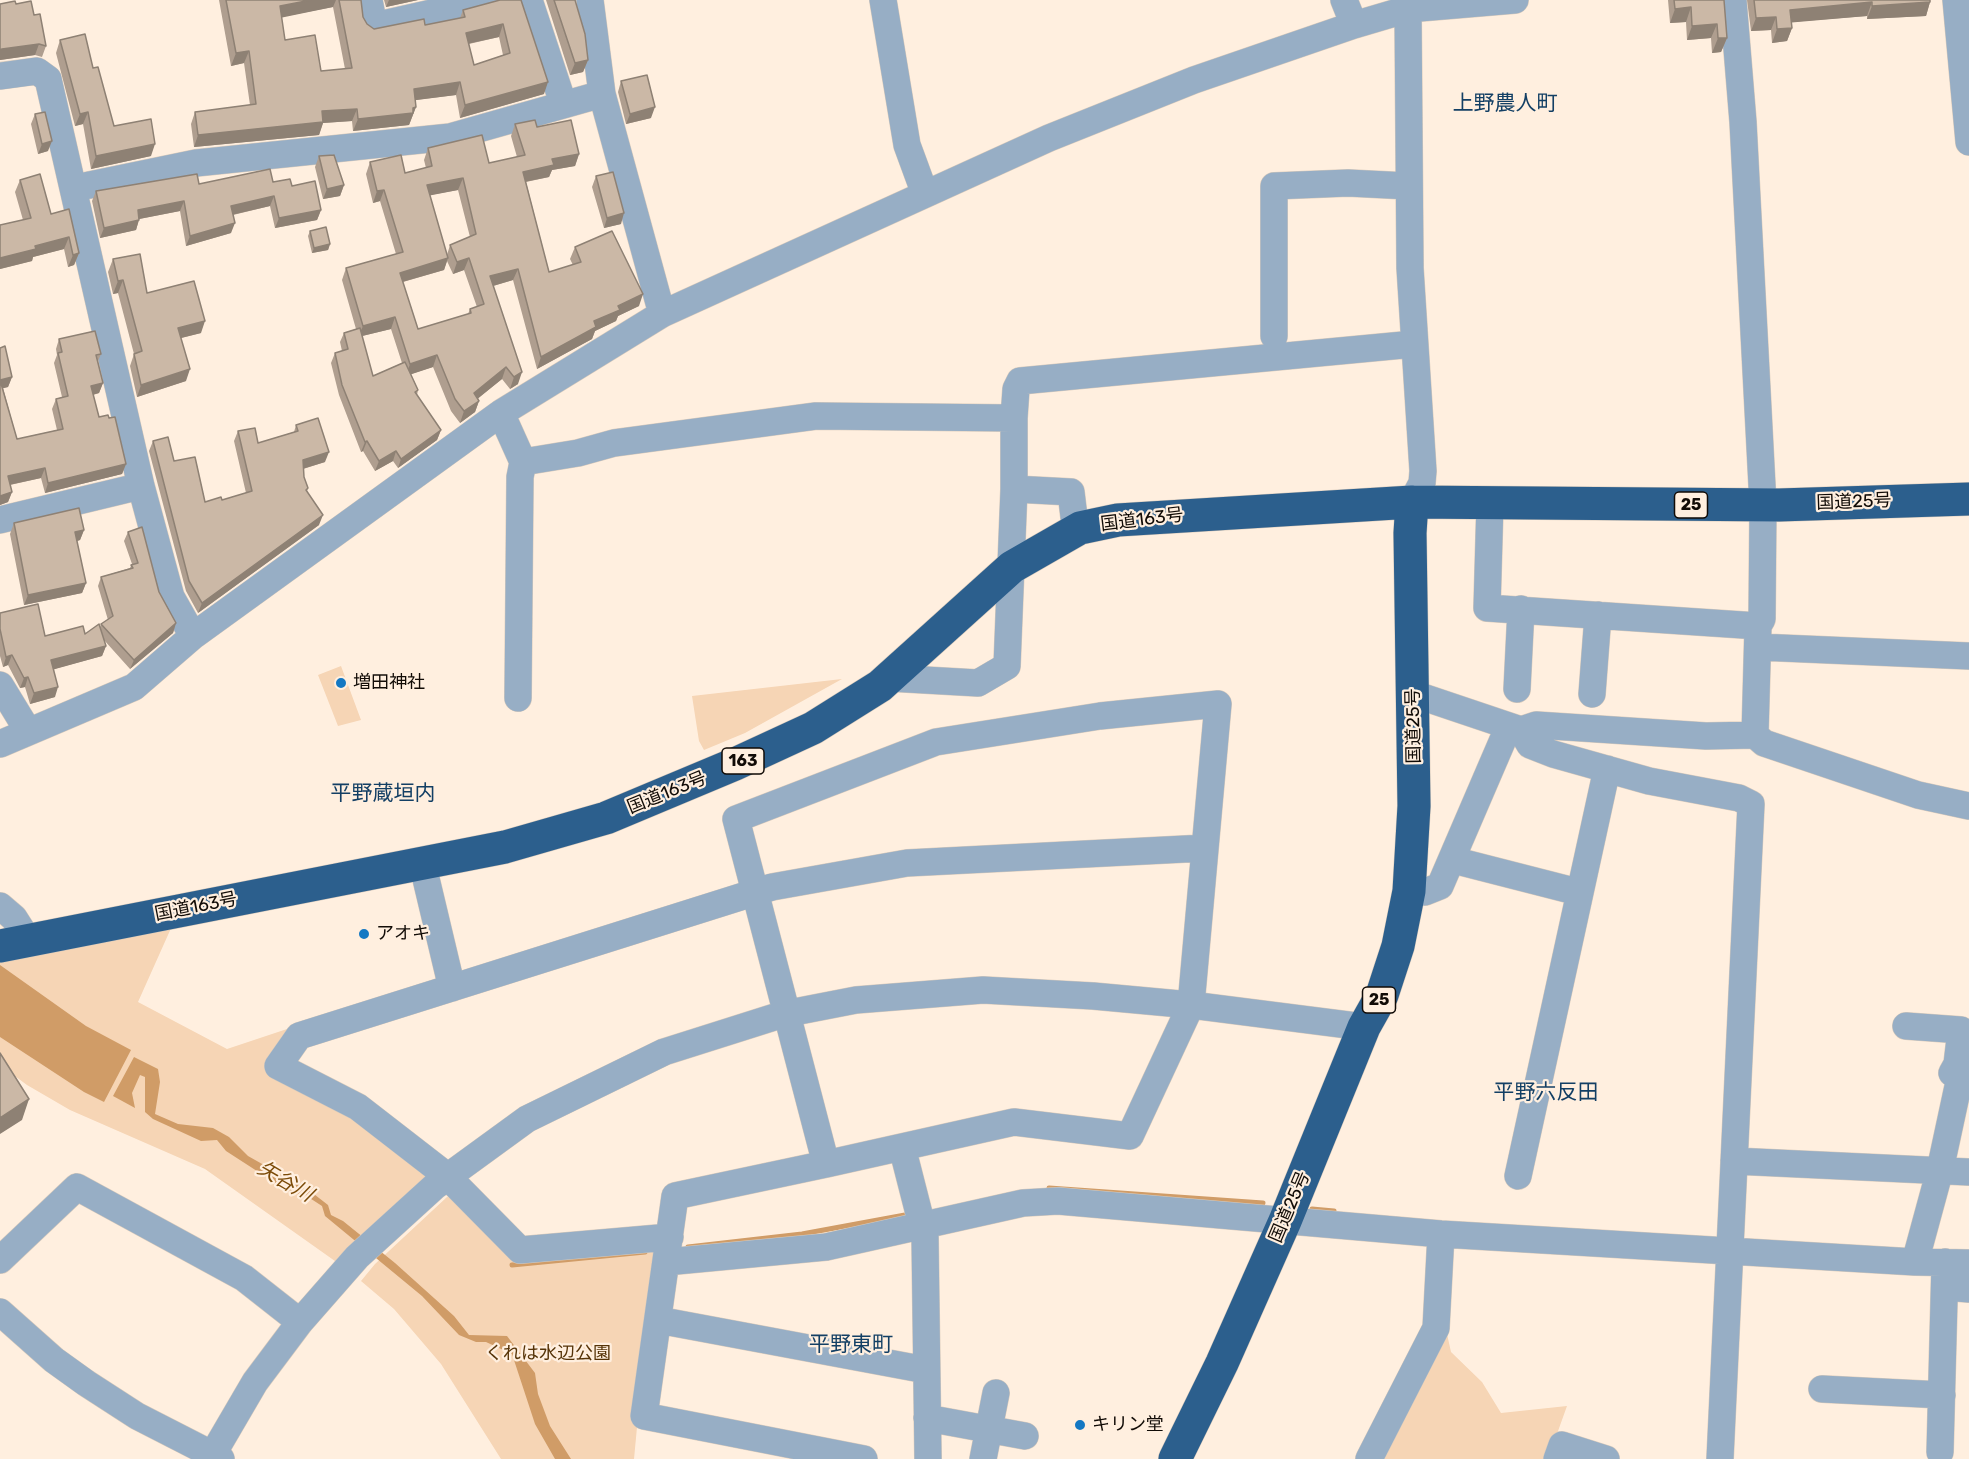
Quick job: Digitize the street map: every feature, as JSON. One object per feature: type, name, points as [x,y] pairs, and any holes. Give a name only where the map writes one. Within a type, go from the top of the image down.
[{"type":"highway","name":"国道25号","points":[[1175,1459],[1222,1363],[1285,1221],[1364,1027],[1385,986],[1398,946],[1408,891],[1414,806],[1410,532],[1412,502],[1763,505],[1969,499]]},
{"type":"highway","name":"国道163号","points":[[16,942],[505,847],[606,818],[735,764],[813,728],[889,678],[1012,567],[1080,528],[1118,520],[1162,516],[1412,502]]},
{"type":"street","points":[[369,0],[374,26],[489,0]]},
{"type":"street","points":[[529,0],[563,103]]},
{"type":"street","points":[[590,0],[602,94],[662,314]]},
{"type":"street","points":[[883,0],[907,145],[925,194]]},
{"type":"street","points":[[1344,0],[1354,25]]},
{"type":"street","points":[[0,744],[134,687],[193,636],[501,413],[662,314],[1049,138],[1194,80],[1354,25],[1408,9],[1515,0]]},
{"type":"street","points":[[1733,0],[1743,122],[1763,505],[1762,619],[1758,636],[1755,735]]},
{"type":"street","points":[[1956,0],[1969,142]]},
{"type":"street","points":[[1408,9],[1407,186],[1414,344],[1424,471],[1422,483],[1412,502]]},
{"type":"street","points":[[0,76],[38,70],[48,79],[75,188],[141,486],[171,597],[193,636]]},
{"type":"street","points":[[75,188],[196,163],[450,137],[563,103],[602,94]]},
{"type":"street","points":[[1274,336],[1274,186],[1348,183],[1407,186]]},
{"type":"street","points":[[889,678],[978,683],[1007,666],[1012,567],[1014,418],[1016,389],[1020,381],[1414,344]]},
{"type":"street","points":[[501,413],[523,462],[520,477],[518,698]]},
{"type":"street","points":[[523,462],[578,453],[614,443],[816,416],[1014,418]]},
{"type":"street","points":[[0,520],[141,486]]},
{"type":"street","points":[[1014,489],[1071,492],[1074,517],[1080,528]]},
{"type":"street","points":[[1490,503],[1487,608],[1598,615],[1758,636],[1969,656]]},
{"type":"street","points":[[1516,689],[1521,609]]},
{"type":"street","points":[[1592,694],[1598,615]]},
{"type":"street","points":[[0,685],[28,731]]},
{"type":"street","points":[[1414,694],[1515,729],[1530,745],[1607,770],[1739,798],[1751,804],[1720,1459]]},
{"type":"street","points":[[826,1164],[784,1014],[736,819],[936,742],[1100,716],[1218,704],[1191,1005],[1130,1136],[1014,1122],[826,1164],[675,1196],[644,1416],[864,1459]]},
{"type":"street","points":[[1515,729],[1536,725],[1706,736],[1755,735],[1764,743],[1918,795],[1969,806]]},
{"type":"street","points":[[1408,891],[1425,892],[1440,886],[1515,729]]},
{"type":"street","points":[[1518,1176],[1578,892],[1607,770]]},
{"type":"street","points":[[1205,848],[907,863],[772,887],[299,1036],[278,1066],[358,1107],[520,1250],[826,1247],[1023,1203],[1058,1201],[1730,1258],[1915,1262],[1957,1275],[1942,1395],[1940,1452]]},
{"type":"street","points":[[1453,860],[1578,892]]},
{"type":"street","points":[[422,862],[452,988]]},
{"type":"street","points":[[0,906],[14,918],[16,942]]},
{"type":"street","points":[[0,1312],[54,1360],[86,1383],[137,1416],[214,1458],[255,1382],[300,1322],[357,1257],[441,1181],[527,1119],[664,1052],[784,1014],[868,999],[983,990],[1061,993],[1191,1005],[1364,1027]]},
{"type":"street","points":[[1906,1026],[1961,1030],[1957,1064],[1952,1073],[1960,1077],[1940,1170],[1915,1262]]},
{"type":"street","points":[[902,1147],[923,1224],[928,1459]]},
{"type":"street","points":[[1734,1161],[1969,1172]]},
{"type":"street","points":[[0,1260],[77,1187],[244,1278],[300,1322]]},
{"type":"street","points":[[1369,1459],[1436,1328],[1441,1234]]},
{"type":"street","points":[[658,1320],[926,1370]]},
{"type":"street","points":[[1822,1389],[1942,1395]]},
{"type":"street","points":[[983,1459],[996,1393]]},
{"type":"street","points":[[927,1418],[1025,1436]]},
{"type":"street","points":[[1557,1459],[1562,1445],[1606,1459]]},
{"type":"green space","points":[[341,666],[361,720],[338,726],[318,675]]},
{"type":"green space","points":[[842,679],[745,733],[704,750],[699,741],[692,696]]},
{"type":"green space","points":[[172,926],[138,1002],[227,1049],[290,1028],[264,1068],[348,1114],[432,1179],[342,1266],[205,1169],[70,1110],[27,1085],[0,1065],[0,959]]},
{"type":"green space","name":"くれは水辺公園","points":[[447,1197],[456,1198],[516,1260],[654,1247],[634,1459],[501,1459],[441,1364],[394,1309],[361,1281],[375,1264]]},
{"type":"green space","points":[[1447,1334],[1451,1352],[1482,1382],[1501,1413],[1567,1406],[1548,1459],[1378,1459]]},
{"type":"water","points":[[0,965],[86,1026],[131,1050],[104,1102],[84,1092],[0,1037]]},
{"type":"water","name":"矢谷川","points":[[134,1057],[158,1069],[160,1082],[155,1114],[178,1124],[213,1128],[229,1137],[248,1156],[310,1191],[328,1205],[331,1215],[343,1221],[395,1263],[454,1316],[469,1335],[507,1336],[535,1373],[538,1394],[550,1426],[571,1459],[555,1459],[535,1424],[512,1354],[486,1342],[476,1342],[459,1335],[422,1296],[325,1216],[322,1206],[302,1193],[294,1195],[226,1151],[217,1140],[201,1141],[153,1119],[145,1112],[145,1077],[140,1075],[132,1093],[135,1108],[113,1096]]},
{"type":"building","points":[[226,0],[311,0],[280,6],[285,40],[315,35],[321,71],[352,68],[339,0],[361,0],[363,17],[374,29],[424,19],[425,25],[465,17],[463,10],[500,0],[521,0],[548,82],[465,105],[460,82],[414,89],[416,107],[413,108],[413,113],[358,119],[357,109],[322,111],[323,122],[198,135],[195,112],[256,104],[249,51],[236,53]],"holes":[[[503,24],[510,53],[474,65],[466,33]]]},
{"type":"building","points":[[554,0],[575,0],[585,34],[588,60],[575,63]]},
{"type":"building","points":[[1674,0],[1724,0],[1727,38],[1718,38],[1717,24],[1692,26],[1691,7],[1675,9]]},
{"type":"building","points":[[1754,0],[1930,0],[1930,2],[1872,6],[1872,2],[1790,10],[1792,28],[1777,29],[1776,17],[1756,18]]},
{"type":"building","points":[[15,1],[16,4],[31,1],[34,15],[40,14],[46,46],[39,44],[0,50],[0,4]]},
{"type":"building","points":[[85,34],[93,68],[98,67],[114,126],[151,119],[155,144],[96,156],[88,112],[80,114],[60,40]]},
{"type":"building","points":[[647,75],[655,107],[630,114],[621,81]]},
{"type":"building","points":[[45,112],[52,141],[42,144],[35,114]]},
{"type":"building","points":[[535,120],[537,127],[571,120],[579,154],[552,159],[554,165],[523,172],[549,272],[581,262],[575,247],[612,231],[643,294],[618,306],[620,310],[594,321],[596,327],[541,357],[518,269],[490,276],[522,372],[514,377],[506,367],[474,393],[479,401],[464,411],[455,399],[437,355],[410,364],[395,317],[363,326],[346,268],[403,252],[384,190],[377,191],[370,162],[401,155],[405,173],[432,166],[428,148],[482,135],[489,163],[525,155],[515,124]],"holes":[[[463,178],[476,234],[450,245],[457,262],[469,258],[484,304],[470,309],[471,313],[418,329],[400,273],[448,258],[427,185]]]},
{"type":"building","points":[[334,155],[344,185],[327,189],[319,156]]},
{"type":"building","points":[[270,169],[273,182],[290,179],[292,186],[315,181],[321,210],[279,218],[274,196],[231,206],[235,223],[190,236],[184,201],[138,210],[139,220],[104,228],[96,191],[197,174],[199,184]]},
{"type":"building","points":[[613,172],[624,213],[607,218],[596,176]]},
{"type":"building","points":[[40,174],[51,214],[69,209],[79,253],[73,255],[69,237],[35,246],[36,249],[0,258],[0,225],[31,218],[20,180]]},
{"type":"building","points":[[326,227],[330,244],[314,248],[310,231]]},
{"type":"building","points":[[140,254],[147,293],[194,281],[205,321],[178,328],[190,369],[141,385],[134,354],[142,351],[123,280],[118,281],[113,259]]},
{"type":"building","points":[[360,328],[373,376],[405,362],[418,390],[415,392],[441,430],[401,459],[396,451],[379,461],[367,441],[365,442],[342,385],[335,353],[348,349],[344,333]]},
{"type":"building","points":[[95,331],[101,354],[96,355],[103,383],[91,386],[99,417],[108,415],[109,418],[115,417],[126,464],[48,483],[45,468],[8,476],[12,492],[0,496],[0,380],[17,439],[63,429],[56,399],[68,396],[58,353],[62,352],[59,339]]},
{"type":"building","points":[[5,346],[12,377],[0,380],[0,348]]},
{"type":"building","points":[[318,418],[329,452],[303,460],[304,477],[308,488],[306,490],[323,515],[202,603],[189,581],[153,441],[168,437],[174,461],[195,457],[205,502],[221,497],[222,500],[252,491],[238,431],[255,428],[258,443],[298,431],[296,425]]},
{"type":"building","points":[[79,508],[84,530],[75,532],[86,583],[28,595],[14,523]]},
{"type":"building","points":[[142,527],[159,592],[176,623],[134,660],[101,624],[113,616],[101,577],[133,568],[131,565],[138,563],[128,532]]},
{"type":"building","points":[[38,604],[45,636],[83,626],[85,634],[99,624],[106,646],[51,660],[58,687],[34,693],[28,677],[24,678],[12,655],[6,657],[0,629],[0,613]]},
{"type":"building","points":[[0,1053],[29,1099],[0,1118]]},
{"type":"waterway","points":[[1049,1188],[1263,1203]]},
{"type":"waterway","points":[[1312,1209],[1334,1211]]},
{"type":"waterway","points":[[688,1247],[802,1234],[905,1215]]},
{"type":"waterway","points":[[512,1265],[645,1252]]},
{"type":"place","name":"増田神社","points":[[341,683]]},
{"type":"place","name":"アオキ","points":[[364,934]]},
{"type":"place","name":"キリン堂","points":[[1080,1425]]},
{"type":"district","name":"上野農人町","points":[[1505,104]]},
{"type":"district","name":"平野蔵垣内","points":[[383,794]]},
{"type":"district","name":"平野六反田","points":[[1546,1093]]},
{"type":"district","name":"平野東町","points":[[851,1345]]}]
